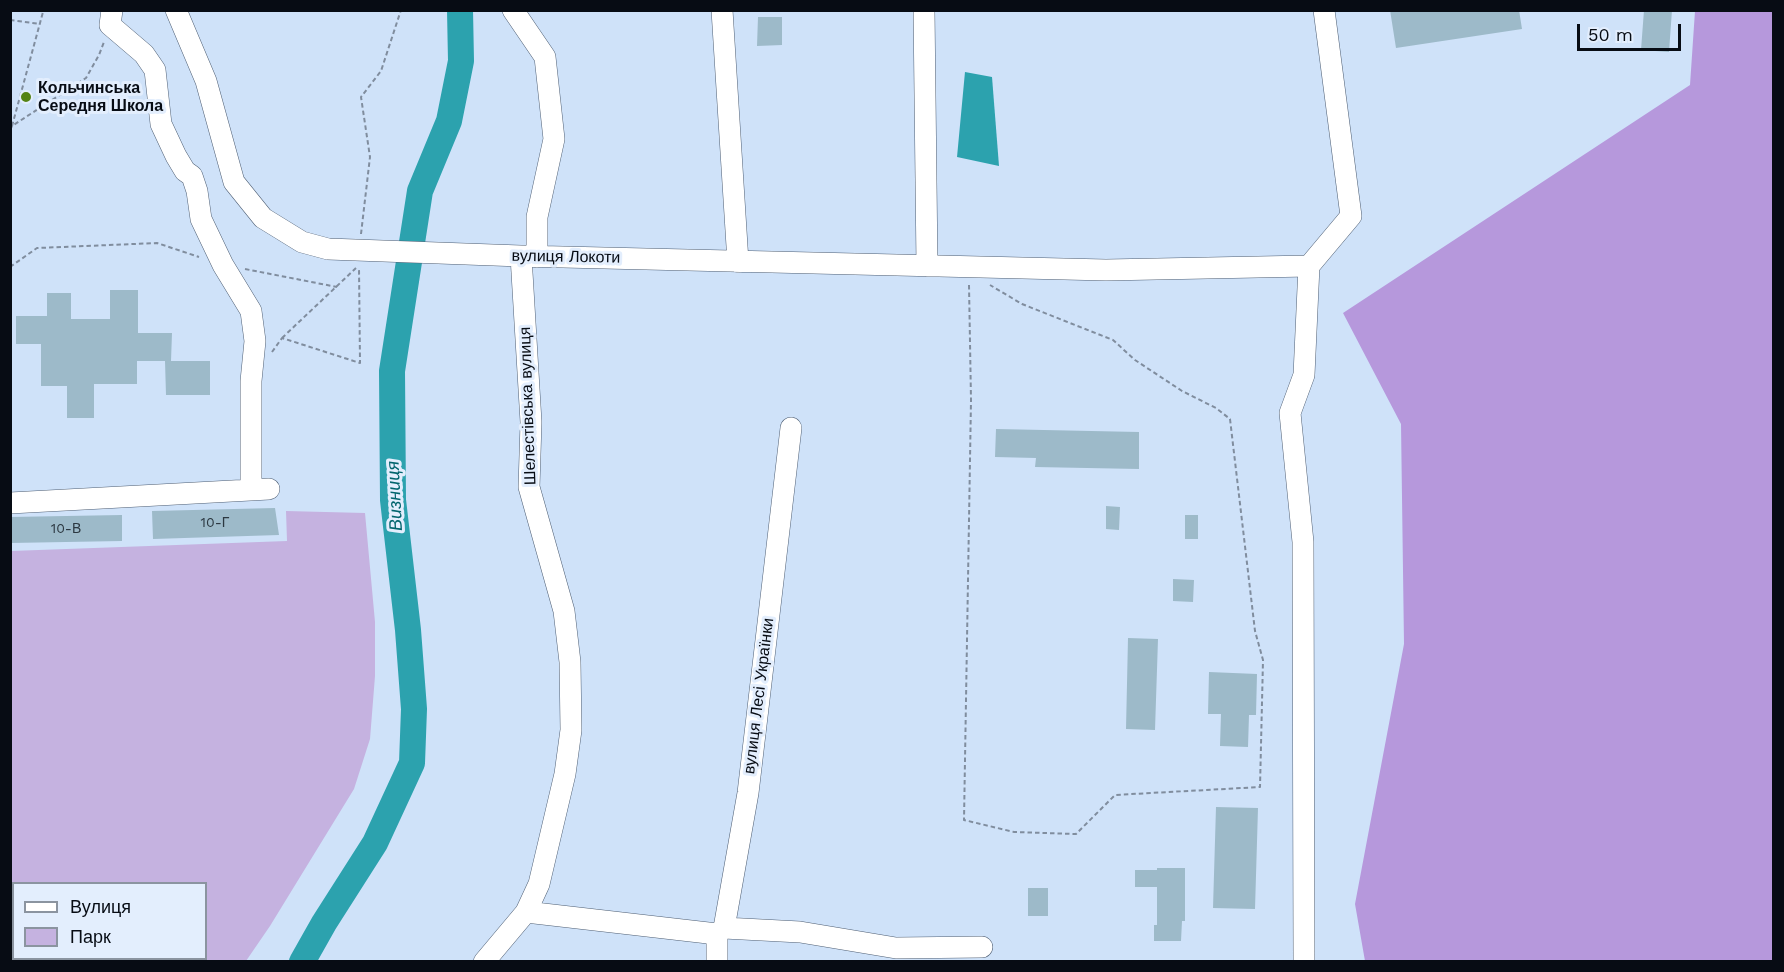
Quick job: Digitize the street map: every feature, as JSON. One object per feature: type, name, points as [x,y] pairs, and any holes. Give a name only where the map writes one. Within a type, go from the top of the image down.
[{"type":"street","name":"вулиця Локоти","points":[[176,10],[206,81],[234,182],[263,218],[302,242],[328,249],[738,262],[1106,270],[1310,266]]},
{"type":"street","name":"Шелестівська вулиця","points":[[484,962],[526,912],[539,884],[565,774],[571,730],[570,662],[564,611],[529,487],[531,422],[529,256],[555,139],[545,57],[513,10]]},
{"type":"street","points":[[722,10],[738,262]]},
{"type":"street","points":[[924,10],[927,266]]},
{"type":"street","points":[[1304,962],[1303,542],[1290,413],[1304,375],[1310,266],[1351,216],[1324,10]]},
{"type":"street","points":[[10,503],[260,489],[251,381],[255,341],[251,311],[223,265],[201,219],[197,191],[192,176],[176,156],[161,124],[155,70],[144,54],[111,18]]},
{"type":"street","name":"вулиця Лесі Українки","points":[[717,962],[720,931],[748,793],[791,428]]},
{"type":"street","points":[[526,912],[720,931],[800,932],[896,948],[981,947]]},
{"type":"path","points":[[10,130],[39,24],[45,10]]},
{"type":"path","points":[[363,251],[370,157],[361,97],[381,71],[401,10]]},
{"type":"path","points":[[12,126],[86,78],[99,55],[111,18]]},
{"type":"path","points":[[10,20],[39,24]]},
{"type":"path","points":[[10,267],[37,248],[157,243],[223,265],[337,287]]},
{"type":"path","points":[[269,355],[282,338],[359,266],[360,363],[282,338]]},
{"type":"path","points":[[969,267],[971,400],[964,820],[1014,832],[1076,834],[1115,795],[1260,787],[1263,660],[1255,631],[1230,419],[1216,408],[1182,391],[1135,360],[1113,340],[1022,304],[987,283]]},
{"type":"green space","points":[[286,511],[365,513],[375,622],[375,676],[370,739],[354,789],[246,961],[11,961],[11,551],[287,541]]},
{"type":"shaded area","points":[[1695,11],[1773,11],[1773,961],[1365,961],[1355,904],[1404,644],[1401,424],[1343,313],[1690,85]]},
{"type":"shaded area","points":[[965,72],[992,77],[999,166],[957,157]]},
{"type":"building","points":[[1390,10],[1519,10],[1522,29],[1396,48]]},
{"type":"building","points":[[1644,10],[1672,10],[1669,52],[1641,50]]},
{"type":"building","points":[[758,17],[782,17],[782,45],[757,46]]},
{"type":"building","points":[[110,290],[138,290],[138,333],[172,333],[171,361],[210,361],[210,395],[166,395],[165,361],[137,361],[137,384],[94,384],[94,418],[67,418],[67,386],[41,386],[41,344],[16,344],[16,316],[47,316],[47,293],[71,293],[71,319],[110,319]]},
{"type":"building","points":[[996,429],[1139,432],[1139,469],[1035,467],[1036,458],[995,457]]},
{"type":"building","points":[[1106,506],[1120,507],[1119,530],[1106,529]]},
{"type":"building","points":[[275,508],[279,535],[153,539],[152,511]]},
{"type":"building","points":[[122,515],[122,541],[10,543],[10,517]]},
{"type":"building","points":[[1185,515],[1198,515],[1198,539],[1185,539]]},
{"type":"building","points":[[1173,579],[1194,580],[1193,602],[1173,601]]},
{"type":"building","points":[[1128,638],[1158,639],[1155,730],[1126,729]]},
{"type":"building","points":[[1209,672],[1257,674],[1256,715],[1249,715],[1248,747],[1220,746],[1221,714],[1208,714]]},
{"type":"building","points":[[1216,807],[1258,808],[1255,909],[1213,908]]},
{"type":"building","points":[[1157,868],[1185,868],[1185,921],[1182,921],[1181,941],[1154,941],[1154,925],[1157,925],[1157,887],[1135,887],[1135,870],[1157,870]]},
{"type":"building","points":[[1028,888],[1048,888],[1048,916],[1028,916]]},
{"type":"waterway","name":"Визниця","points":[[302,962],[375,843],[412,763],[414,709],[408,630],[393,500],[392,371],[420,191],[449,121],[461,61],[460,10]]},
{"type":"place","name":"Кольчинська Середня Школа","points":[[26,97]]}]
